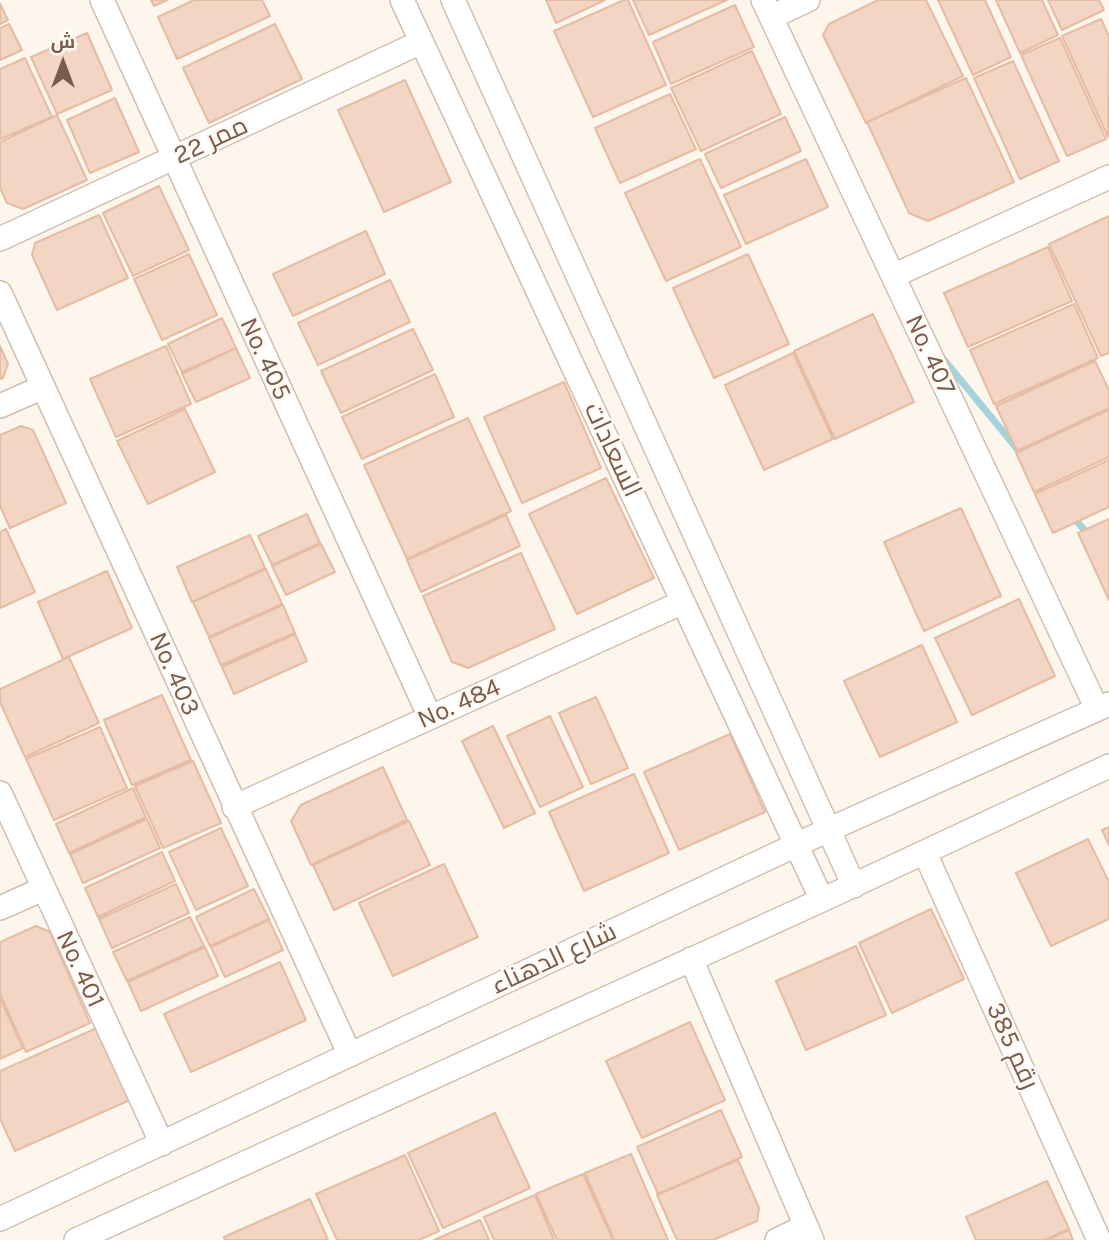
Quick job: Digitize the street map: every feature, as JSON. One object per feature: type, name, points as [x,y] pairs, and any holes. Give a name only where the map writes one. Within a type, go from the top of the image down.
[{"type":"street","name":"No. 405","points":[[102,0],[430,717]]},
{"type":"street","name":"السعادات","points":[[402,0],[822,900]]},
{"type":"street","name":"السعادات","points":[[453,0],[854,886]]},
{"type":"street","points":[[767,8],[808,0]]},
{"type":"street","name":"No. 407","points":[[767,8],[893,276],[1103,707]]},
{"type":"street","name":"ممر 22","points":[[0,239],[421,42]]},
{"type":"street","points":[[893,276],[1109,177]]},
{"type":"street","name":"No. 403","points":[[0,293],[349,1055]]},
{"type":"street","points":[[0,407],[43,387]]},
{"type":"street","name":"No. 484","points":[[234,807],[683,602]]},
{"type":"street","name":"شارع الدهناء","points":[[0,1219],[828,830],[1103,707]]},
{"type":"street","points":[[76,1240],[854,886],[1109,766]]},
{"type":"street","name":"No. 401","points":[[0,793],[162,1144]]},
{"type":"street","name":"رقم 385","points":[[925,853],[1100,1240]]},
{"type":"street","points":[[0,908],[43,888]]},
{"type":"street","points":[[691,959],[809,1233],[777,1240]]},
{"type":"building","points":[[151,0],[167,0],[154,6]]},
{"type":"building","points":[[194,0],[262,0],[270,16],[177,59],[158,17]]},
{"type":"building","points":[[546,0],[605,0],[556,23]]},
{"type":"building","points":[[628,0],[666,85],[593,117],[554,31]]},
{"type":"building","points":[[633,0],[727,0],[649,35]]},
{"type":"building","points":[[878,0],[926,0],[963,76],[866,123],[823,35],[829,24]]},
{"type":"building","points":[[938,0],[985,0],[1011,57],[973,75]]},
{"type":"building","points":[[996,0],[1042,0],[1058,35],[1020,53]]},
{"type":"building","points":[[1048,0],[1099,0],[1104,10],[1062,30]]},
{"type":"building","points":[[0,4],[8,20],[0,24]]},
{"type":"building","points":[[735,5],[754,47],[671,84],[653,42]]},
{"type":"building","points":[[1101,19],[1109,36],[1108,137],[1062,36]]},
{"type":"building","points":[[9,24],[22,50],[0,60],[0,28]]},
{"type":"building","points":[[275,24],[302,79],[209,123],[183,68]]},
{"type":"building","points":[[87,33],[112,90],[57,114],[31,57]]},
{"type":"building","points":[[1060,38],[1106,139],[1067,156],[1021,55]]},
{"type":"building","points":[[752,51],[781,114],[701,151],[671,88]]},
{"type":"building","points":[[25,58],[52,117],[0,139],[0,69]]},
{"type":"building","points":[[1013,61],[1059,161],[1020,179],[974,78]]},
{"type":"building","points":[[966,78],[1014,182],[928,221],[909,213],[867,122]]},
{"type":"building","points":[[405,80],[451,182],[384,212],[338,110]]},
{"type":"building","points":[[670,94],[696,149],[620,183],[595,128]]},
{"type":"building","points":[[115,98],[139,152],[90,173],[67,120]]},
{"type":"building","points":[[57,115],[87,180],[23,209],[7,203],[0,188],[0,142]]},
{"type":"building","points":[[785,117],[801,151],[721,188],[705,154]]},
{"type":"building","points":[[700,159],[741,247],[666,281],[625,193]]},
{"type":"building","points":[[806,159],[828,207],[746,244],[724,195]]},
{"type":"building","points":[[159,186],[189,250],[133,276],[103,213]]},
{"type":"building","points":[[99,215],[128,278],[57,310],[32,255],[35,243]]},
{"type":"building","points":[[1109,216],[1109,353],[1101,356],[1049,244]]},
{"type":"building","points":[[366,231],[385,274],[293,316],[273,274]]},
{"type":"building","points":[[1048,247],[1072,301],[968,347],[944,293]]},
{"type":"building","points":[[189,254],[217,315],[162,340],[134,279]]},
{"type":"building","points":[[748,254],[789,344],[714,378],[673,288]]},
{"type":"building","points":[[390,280],[410,322],[318,365],[298,323]]},
{"type":"building","points":[[1074,304],[1098,358],[994,404],[970,350]]},
{"type":"building","points":[[873,314],[914,402],[835,439],[794,351]]},
{"type":"building","points":[[222,318],[236,348],[182,372],[168,344]]},
{"type":"building","points":[[413,329],[433,370],[341,413],[321,371]]},
{"type":"building","points":[[0,346],[8,364],[3,378],[0,379]]},
{"type":"building","points":[[166,346],[191,404],[116,437],[90,379]]},
{"type":"building","points":[[236,348],[250,378],[196,402],[182,374]]},
{"type":"building","points":[[793,353],[833,439],[764,470],[725,385]]},
{"type":"building","points":[[1095,361],[1109,390],[1109,408],[1017,451],[996,406]]},
{"type":"building","points":[[435,374],[454,417],[362,459],[342,417]]},
{"type":"building","points":[[564,382],[601,468],[522,503],[484,417]]},
{"type":"building","points":[[185,409],[215,472],[148,504],[117,441]]},
{"type":"building","points":[[1109,410],[1109,457],[1034,492],[1016,453]]},
{"type":"building","points":[[468,418],[511,511],[407,559],[364,465]]},
{"type":"building","points":[[21,426],[33,430],[66,503],[10,528],[0,506],[0,435]]},
{"type":"building","points":[[1109,460],[1109,507],[1053,533],[1035,494]]},
{"type":"building","points":[[606,478],[654,578],[577,614],[529,514]]},
{"type":"building","points":[[961,508],[1001,596],[924,631],[884,542]]},
{"type":"building","points":[[307,514],[320,543],[272,565],[258,536]]},
{"type":"building","points":[[506,515],[520,546],[421,592],[407,560]]},
{"type":"building","points":[[1109,519],[1109,600],[1078,533]]},
{"type":"building","points":[[6,529],[35,592],[0,608],[0,532]]},
{"type":"building","points":[[250,535],[265,568],[192,602],[177,567]]},
{"type":"building","points":[[321,544],[335,572],[286,595],[272,566]]},
{"type":"building","points":[[521,553],[555,629],[468,668],[452,662],[423,596]]},
{"type":"building","points":[[266,569],[282,604],[209,637],[193,602]]},
{"type":"building","points":[[107,571],[132,628],[63,659],[38,602]]},
{"type":"building","points":[[1019,599],[1055,676],[972,715],[935,638]]},
{"type":"building","points":[[283,605],[295,633],[221,665],[209,638]]},
{"type":"building","points":[[295,634],[307,661],[234,694],[222,667]]},
{"type":"building","points":[[922,645],[957,722],[880,757],[844,681]]},
{"type":"building","points":[[69,657],[99,723],[25,757],[0,702],[0,689]]},
{"type":"building","points":[[162,695],[191,760],[132,785],[104,720]]},
{"type":"building","points":[[596,697],[628,768],[591,784],[559,713]]},
{"type":"building","points":[[550,716],[583,787],[540,807],[507,736]]},
{"type":"building","points":[[493,726],[535,813],[504,828],[462,741]]},
{"type":"building","points":[[100,727],[127,788],[54,820],[26,759]]},
{"type":"building","points":[[730,734],[765,812],[679,850],[644,772]]},
{"type":"building","points":[[193,761],[221,823],[163,848],[135,786]]},
{"type":"building","points":[[383,767],[407,820],[311,865],[291,821],[301,805]]},
{"type":"building","points":[[634,774],[669,853],[584,891],[549,812]]},
{"type":"building","points":[[133,788],[146,817],[69,853],[56,824]]},
{"type":"building","points":[[147,819],[160,848],[83,883],[70,854]]},
{"type":"building","points":[[409,821],[430,865],[334,910],[313,865]]},
{"type":"building","points":[[1109,827],[1109,845],[1102,830]]},
{"type":"building","points":[[221,828],[248,886],[196,910],[169,852]]},
{"type":"building","points":[[1088,839],[1109,882],[1109,919],[1051,946],[1016,873]]},
{"type":"building","points":[[162,852],[175,881],[98,917],[85,888]]},
{"type":"building","points":[[444,864],[478,937],[393,976],[359,903]]},
{"type":"building","points":[[176,884],[189,913],[112,948],[99,919]]},
{"type":"building","points":[[254,889],[269,919],[210,946],[196,917]]},
{"type":"building","points":[[931,909],[964,979],[892,1013],[859,943]]},
{"type":"building","points":[[190,917],[204,946],[127,981],[113,952]]},
{"type":"building","points":[[269,920],[283,950],[225,977],[211,947]]},
{"type":"building","points":[[36,926],[50,932],[90,1023],[26,1052],[0,994],[0,942]]},
{"type":"building","points":[[856,946],[886,1015],[806,1050],[776,981]]},
{"type":"building","points":[[205,947],[218,976],[141,1011],[128,982]]},
{"type":"building","points":[[280,962],[306,1020],[191,1072],[164,1014]]},
{"type":"building","points":[[0,998],[23,1048],[0,1059]]},
{"type":"building","points":[[690,1022],[725,1100],[642,1138],[606,1061]]},
{"type":"building","points":[[97,1028],[130,1100],[15,1151],[0,1119],[0,1071]]},
{"type":"building","points":[[721,1110],[742,1157],[658,1194],[637,1147]]},
{"type":"building","points":[[495,1113],[530,1188],[443,1228],[408,1153]]},
{"type":"building","points":[[631,1154],[668,1240],[614,1240],[585,1173]]},
{"type":"building","points":[[405,1155],[439,1231],[419,1240],[337,1240],[316,1194]]},
{"type":"building","points":[[738,1160],[759,1208],[757,1221],[713,1240],[677,1240],[657,1195]]},
{"type":"building","points":[[583,1174],[613,1240],[557,1240],[536,1194]]},
{"type":"building","points":[[1047,1181],[1069,1229],[1045,1240],[976,1240],[966,1217]]},
{"type":"building","points":[[535,1195],[554,1240],[494,1240],[484,1217]]},
{"type":"building","points":[[310,1199],[328,1240],[225,1240],[224,1237]]},
{"type":"building","points":[[480,1220],[489,1240],[434,1240]]},
{"type":"building","points":[[1069,1230],[1073,1240],[1047,1240]]},
{"type":"waterway","points":[[940,355],[1019,451]]},
{"type":"waterway","points":[[1071,514],[1090,537]]}]
